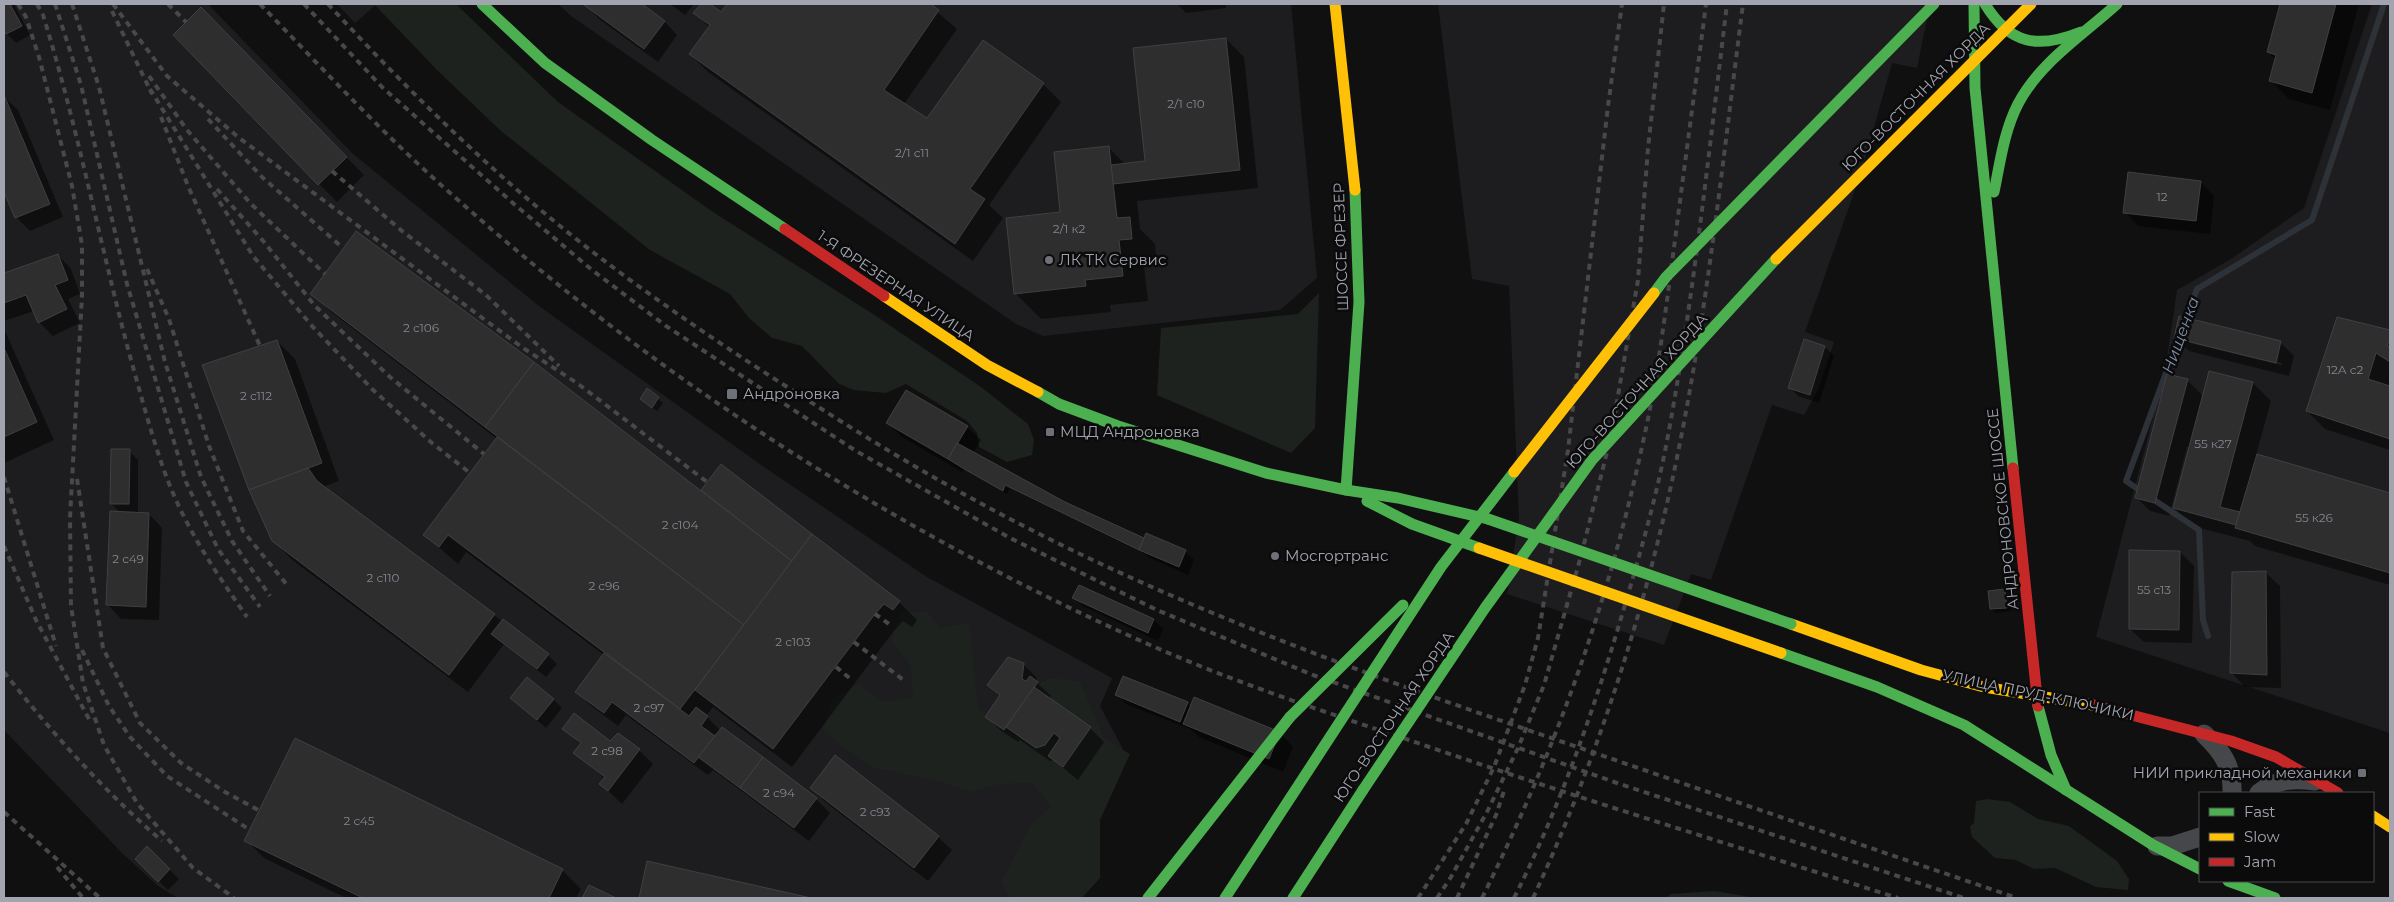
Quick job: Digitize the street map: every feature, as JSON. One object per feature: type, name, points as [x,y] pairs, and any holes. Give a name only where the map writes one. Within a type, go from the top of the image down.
[{"type":"street","name":"1-Я ФРЕЗЕРНАЯ УЛИЦА","points":[[482,4],[545,63],[644,134],[987,365],[1059,404],[1118,426],[1266,473],[1346,490],[1398,498],[1488,519]]},
{"type":"street","name":"ШОССЕ ФРЕЗЕР","points":[[1335,4],[1354,183],[1359,266],[1357,343],[1346,490]]},
{"type":"street","points":[[1225,898],[1442,567],[1545,431],[1666,277],[1934,4]]},
{"type":"street","name":"АНДРОНОВСКОЕ ШОССЕ","points":[[1974,4],[1975,88],[2035,694],[2043,731],[2053,762],[2066,790]]},
{"type":"street","points":[[1985,4],[1990,15],[2003,29],[2015,37],[2033,42],[2067,39],[2090,28]]},
{"type":"street","name":"ЮГО-ВОСТОЧНАЯ ХОРДА","points":[[1294,898],[1363,790],[1485,608],[1592,460],[1781,254],[2030,4]]},
{"type":"street","points":[[1988,220],[2004,140],[2023,95],[2046,67],[2117,4]]},
{"type":"street","name":"1-Я ФРЕЗЕРНАЯ УЛИЦА","points":[[1346,490],[1412,524],[1877,687],[1964,725],[2066,790]]},
{"type":"street","name":"УЛИЦА ПРУД-КЛЮЧИКИ","points":[[1488,519],[1922,670],[1984,687],[2087,703],[2202,732],[2276,757],[2336,792]]},
{"type":"street","points":[[1148,898],[1290,717],[1442,567]]},
{"type":"street","name":"УЛИЦА ПРУД-КЛЮЧИКИ","points":[[2202,732],[2220,749],[2228,765],[2232,780],[2232,792]]},
{"type":"street","name":"УЛИЦА ПРУД-КЛЮЧИКИ","points":[[2261,792],[2268,786],[2283,780],[2300,779],[2321,782]]},
{"type":"street","points":[[1331,862],[1363,790]]},
{"type":"street","points":[[2066,790],[2153,845],[2199,868]]},
{"type":"street","points":[[2374,817],[2390,827]]},
{"type":"street","points":[[2153,845],[2172,846],[2199,837]]},
{"type":"street","points":[[2231,882],[2274,898]]},
{"type":"street","points":[[2254,882],[2274,898]]},
{"type":"shaded area","points":[[4,4],[208,4],[352,153],[539,306],[764,467],[927,577],[1112,678],[1100,706],[1123,749],[1078,847],[1047,898],[178,898],[158,886],[123,854],[4,730]]},
{"type":"shaded area","points":[[337,4],[377,4],[355,23]]},
{"type":"shaded area","points":[[374,4],[456,4],[558,102],[710,210],[876,316],[981,387],[1028,424],[1034,440],[1032,455],[1007,462],[979,447],[977,433],[967,421],[906,384],[886,393],[854,390],[839,384],[802,346],[772,338],[749,318],[730,294],[650,250],[501,131],[436,69]]},
{"type":"shaded area","points":[[558,4],[1291,4],[1317,278],[1280,310],[1043,336],[1016,324],[571,16]]},
{"type":"shaded area","points":[[1438,4],[1930,4],[1917,68],[1892,63],[1862,170],[1805,332],[1834,342],[1818,390],[1804,415],[1772,405],[1711,580],[1691,574],[1664,645],[1507,594],[1519,518],[1509,286],[1472,279]]},
{"type":"shaded area","points":[[2372,4],[2390,4],[2390,733],[2096,637],[2165,371],[2177,290],[2231,259],[2304,208]]},
{"type":"shaded area","points":[[1319,293],[1315,428],[1291,453],[1157,395],[1161,328],[1298,314]]},
{"type":"shaded area","points":[[900,612],[927,612],[940,628],[969,623],[978,708],[1006,731],[1033,740],[1059,740],[1039,717],[1024,691],[1051,678],[1080,682],[1104,738],[1130,754],[1100,820],[1100,878],[1082,898],[1011,898],[1001,882],[1030,826],[1051,806],[1032,783],[999,784],[970,792],[938,781],[875,768],[846,750],[824,730],[831,699],[858,684],[884,702],[913,697],[911,666],[892,641]]},
{"type":"shaded area","points":[[1987,799],[2010,802],[2038,819],[2069,826],[2117,861],[2129,879],[2128,890],[2096,887],[2055,868],[2034,869],[2016,860],[1995,858],[1972,837],[1970,827],[1974,823],[1976,801]]},
{"type":"shaded area","points":[[1715,891],[1756,898],[1666,898],[1671,894]]},
{"type":"building","points":[[4,4],[10,4],[22,26],[6,34],[4,30]]},
{"type":"building","points":[[585,4],[642,4],[665,21],[644,49]]},
{"type":"building","points":[[701,4],[710,4],[721,12],[727,4],[931,4],[939,10],[884,90],[927,118],[983,40],[1044,83],[970,189],[985,199],[955,244],[689,54],[710,25],[693,13]]},
{"type":"building","points":[[2280,4],[2336,4],[2312,93],[2269,81],[2276,55],[2267,52]]},
{"type":"building","points":[[201,7],[347,157],[318,185],[173,35]]},
{"type":"building","points":[[1226,38],[1240,170],[1113,184],[1111,165],[1145,161],[1133,48]]},
{"type":"building","points":[[4,95],[50,204],[15,218],[4,192]]},
{"type":"building","points":[[1109,146],[1117,218],[1130,217],[1132,239],[1119,240],[1123,276],[1085,280],[1086,286],[1014,294],[1006,218],[1060,212],[1054,152]]},
{"type":"building","points":[[2128,172],[2201,181],[2196,221],[2123,213]]},
{"type":"building","points":[[356,231],[534,362],[485,427],[310,294]]},
{"type":"building","points":[[58,254],[68,280],[55,285],[67,309],[38,323],[26,295],[4,303],[4,273]]},
{"type":"building","points":[[2179,316],[2281,341],[2276,363],[2174,338]]},
{"type":"building","points":[[2337,317],[2390,330],[2390,341],[2387,345],[2390,347],[2390,362],[2376,353],[2368,379],[2390,386],[2390,439],[2306,411]]},
{"type":"building","points":[[1804,339],[1825,346],[1810,395],[1788,388]]},
{"type":"building","points":[[277,340],[322,463],[249,490],[202,365]]},
{"type":"building","points":[[4,348],[37,422],[4,437]]},
{"type":"building","points":[[534,362],[792,561],[744,625],[485,427]]},
{"type":"building","points":[[2209,371],[2253,382],[2220,507],[2240,512],[2236,525],[2173,508]]},
{"type":"building","points":[[2167,374],[2188,379],[2155,503],[2135,498]]},
{"type":"building","points":[[647,388],[659,397],[652,408],[640,399]]},
{"type":"building","points":[[906,390],[968,426],[948,459],[886,423]]},
{"type":"building","points":[[497,437],[744,625],[680,709],[448,535],[439,547],[423,535]]},
{"type":"building","points":[[957,443],[1065,502],[1144,538],[1139,550],[1005,485],[1003,491],[966,470],[948,459]]},
{"type":"building","points":[[111,449],[130,449],[129,504],[110,504]]},
{"type":"building","points":[[2257,454],[2390,493],[2390,573],[2235,528]]},
{"type":"building","points":[[721,464],[812,534],[792,561],[701,490]]},
{"type":"building","points":[[308,468],[317,481],[495,614],[449,675],[272,541],[249,490]]},
{"type":"building","points":[[110,511],[149,513],[146,607],[106,605]]},
{"type":"building","points":[[1146,533],[1186,550],[1179,567],[1139,550]]},
{"type":"building","points":[[812,534],[900,601],[893,610],[884,604],[875,614],[773,749],[695,690]]},
{"type":"building","points":[[2129,550],[2180,551],[2179,630],[2129,629]]},
{"type":"building","points":[[2266,571],[2267,675],[2230,673],[2232,572]]},
{"type":"building","points":[[1079,585],[1154,619],[1148,633],[1072,598]]},
{"type":"building","points":[[2005,589],[2007,608],[1990,609],[1988,591]]},
{"type":"building","points":[[503,619],[549,654],[537,669],[491,634]]},
{"type":"building","points":[[604,653],[689,716],[696,707],[708,716],[701,726],[715,736],[694,763],[612,702],[604,713],[575,692]]},
{"type":"building","points":[[1008,657],[1024,663],[1022,679],[1026,681],[1030,676],[1038,682],[1004,730],[985,717],[1000,695],[987,685]]},
{"type":"building","points":[[1123,676],[1188,702],[1180,722],[1115,695]]},
{"type":"building","points":[[527,677],[554,699],[537,720],[510,698]]},
{"type":"building","points":[[1034,687],[1091,727],[1063,767],[1048,756],[1060,738],[1054,733],[1045,745],[1036,748],[1006,727]]},
{"type":"building","points":[[1194,697],[1280,732],[1269,759],[1183,724]]},
{"type":"building","points":[[574,713],[610,741],[618,733],[640,749],[608,791],[599,784],[605,777],[573,753],[581,743],[562,729]]},
{"type":"building","points":[[722,727],[763,757],[740,788],[698,757]]},
{"type":"building","points":[[295,738],[563,869],[549,898],[363,898],[244,841]]},
{"type":"building","points":[[835,755],[939,836],[914,868],[810,788]]},
{"type":"building","points":[[763,757],[817,798],[794,828],[740,788]]},
{"type":"building","points":[[147,846],[170,869],[158,882],[135,859]]},
{"type":"building","points":[[647,861],[811,898],[639,898]]},
{"type":"building","points":[[589,885],[616,898],[582,898]]},
{"type":"waterway","name":"Нищенка","points":[[2208,636],[2203,620],[2199,530],[2126,481],[2197,289],[2312,220],[2384,4]]},
{"type":"railway","points":[[18,4],[26,17],[39,57],[72,186],[82,245],[82,296],[70,518],[71,606],[83,683],[104,745],[137,803],[193,868],[234,898]]},
{"type":"railway","points":[[37,4],[43,15],[56,58],[131,360],[159,455],[170,486],[195,538],[247,617]]},
{"type":"railway","points":[[55,4],[81,85],[127,284],[186,482],[218,549],[260,607]]},
{"type":"railway","points":[[72,4],[99,87],[165,362],[201,477],[232,541],[270,596]]},
{"type":"railway","points":[[113,4],[167,76],[238,137],[523,348],[577,383],[707,482]]},
{"type":"railway","points":[[168,4],[186,22]]},
{"type":"railway","points":[[260,4],[424,170],[529,260],[611,326],[781,446],[870,501],[961,552],[1055,600],[1150,645],[1246,684],[1531,781],[1898,898]]},
{"type":"railway","points":[[304,4],[382,87],[592,270],[666,326],[856,451],[1010,538],[1157,610],[1313,675],[1617,783],[1964,898]]},
{"type":"railway","points":[[328,4],[391,71],[457,136],[526,198],[598,256],[675,312],[779,382],[883,447],[989,508],[1081,555],[1148,585],[1215,614],[1351,667],[2017,898]]},
{"type":"railway","points":[[1418,898],[1466,824],[1494,767],[1525,685],[1538,638],[1568,450],[1608,106],[1622,4]]},
{"type":"railway","points":[[1437,898],[1451,877],[1488,810],[1518,748],[1544,685],[1581,556],[1611,436],[1638,280],[1648,148],[1664,4]]},
{"type":"railway","points":[[1482,898],[1533,787],[1577,675],[1596,619],[1629,502],[1657,367],[1706,4]]},
{"type":"railway","points":[[1514,898],[1559,798],[1597,695],[1639,557],[1657,488],[1677,387],[1685,332],[1727,4]]},
{"type":"railway","points":[[1533,898],[1554,852],[1592,757],[1609,708],[1625,660],[1665,512],[1679,449],[1701,323],[1743,4]]},
{"type":"railway","points":[[112,11],[152,94]]},
{"type":"railway","points":[[149,76],[187,130],[251,204],[325,274]]},
{"type":"railway","points":[[150,89],[253,256],[312,326],[372,389],[432,443],[470,473]]},
{"type":"railway","points":[[161,117],[188,186],[260,346]]},
{"type":"railway","points":[[208,119],[262,177],[343,248]]},
{"type":"railway","points":[[332,171],[402,231],[486,295],[559,366]]},
{"type":"railway","points":[[217,189],[264,242],[315,306],[390,377],[484,454]]},
{"type":"railway","points":[[147,269],[169,319],[209,446],[243,531],[288,586]]},
{"type":"railway","points":[[4,477],[56,646]]},
{"type":"railway","points":[[77,479],[103,648],[140,723],[181,763],[225,792],[260,811]]},
{"type":"railway","points":[[4,546],[36,620],[90,721]]},
{"type":"railway","points":[[875,614],[889,624]]},
{"type":"railway","points":[[854,642],[906,682]]},
{"type":"railway","points":[[82,650],[109,706],[130,737],[167,776],[250,830]]},
{"type":"railway","points":[[836,667],[852,680]]},
{"type":"railway","points":[[4,672],[79,760],[119,802],[162,841]]},
{"type":"railway","points":[[1457,898],[1496,815],[1505,788]]},
{"type":"railway","points":[[4,812],[100,898]]},
{"type":"railway","points":[[57,867],[83,898]]},
{"type":"traffic: fast","points":[[482,4],[545,63],[652,140],[785,229]]},
{"type":"traffic: fast","points":[[1654,293],[1666,277],[1934,4]]},
{"type":"traffic: fast","points":[[1974,4],[1975,88],[2013,468]]},
{"type":"traffic: fast","points":[[1985,4],[2005,28],[2026,40],[2051,41],[2081,32]]},
{"type":"traffic: fast","points":[[1994,192],[2009,125],[2027,89],[2050,62],[2117,4]]},
{"type":"traffic: fast","points":[[1346,490],[1359,302],[1355,190]]},
{"type":"traffic: fast","points":[[1363,790],[1485,608],[1592,460],[1776,259]]},
{"type":"traffic: fast","points":[[1038,392],[1059,404],[1118,426],[1266,473],[1346,490],[1398,498],[1488,519]]},
{"type":"traffic: fast","points":[[1225,898],[1441,567],[1514,472]]},
{"type":"traffic: fast","points":[[1367,501],[1412,524],[1479,548]]},
{"type":"traffic: fast","points":[[1488,519],[1791,624]]},
{"type":"traffic: fast","points":[[1290,717],[1403,605]]},
{"type":"traffic: fast","points":[[1781,653],[1877,687],[1964,725],[2153,845],[2199,868]]},
{"type":"traffic: fast","points":[[2038,706],[2051,755],[2066,790]]},
{"type":"traffic: fast","points":[[1148,898],[1290,717]]},
{"type":"traffic: fast","points":[[1293,898],[1363,790]]},
{"type":"traffic: fast","points":[[2231,882],[2275,898]]},
{"type":"traffic: slow","points":[[1335,4],[1355,190]]},
{"type":"traffic: slow","points":[[1776,259],[2031,4]]},
{"type":"traffic: slow","points":[[1514,472],[1654,293]]},
{"type":"traffic: slow","points":[[884,296],[987,365],[1038,392]]},
{"type":"traffic: slow","points":[[1479,548],[1781,653]]},
{"type":"traffic: slow","points":[[1791,624],[1921,670],[1984,687],[2093,705]]},
{"type":"traffic: slow","points":[[2374,817],[2390,827]]},
{"type":"traffic: jam","points":[[785,229],[884,296]]},
{"type":"traffic: jam","points":[[2013,468],[2038,706]]},
{"type":"traffic: jam","points":[[2093,705],[2231,741],[2276,757],[2336,792]]},
{"type":"place","name":"ЛК ТК Сервис","points":[[1049,260]]},
{"type":"place","name":"Андроновка","points":[[732,394]]},
{"type":"place","name":"МЦД Андроновка","points":[[1050,432]]},
{"type":"place","name":"Мосгортранс","points":[[1275,556]]},
{"type":"place","name":"НИИ прикладной механики","points":[[2362,773]]}]
